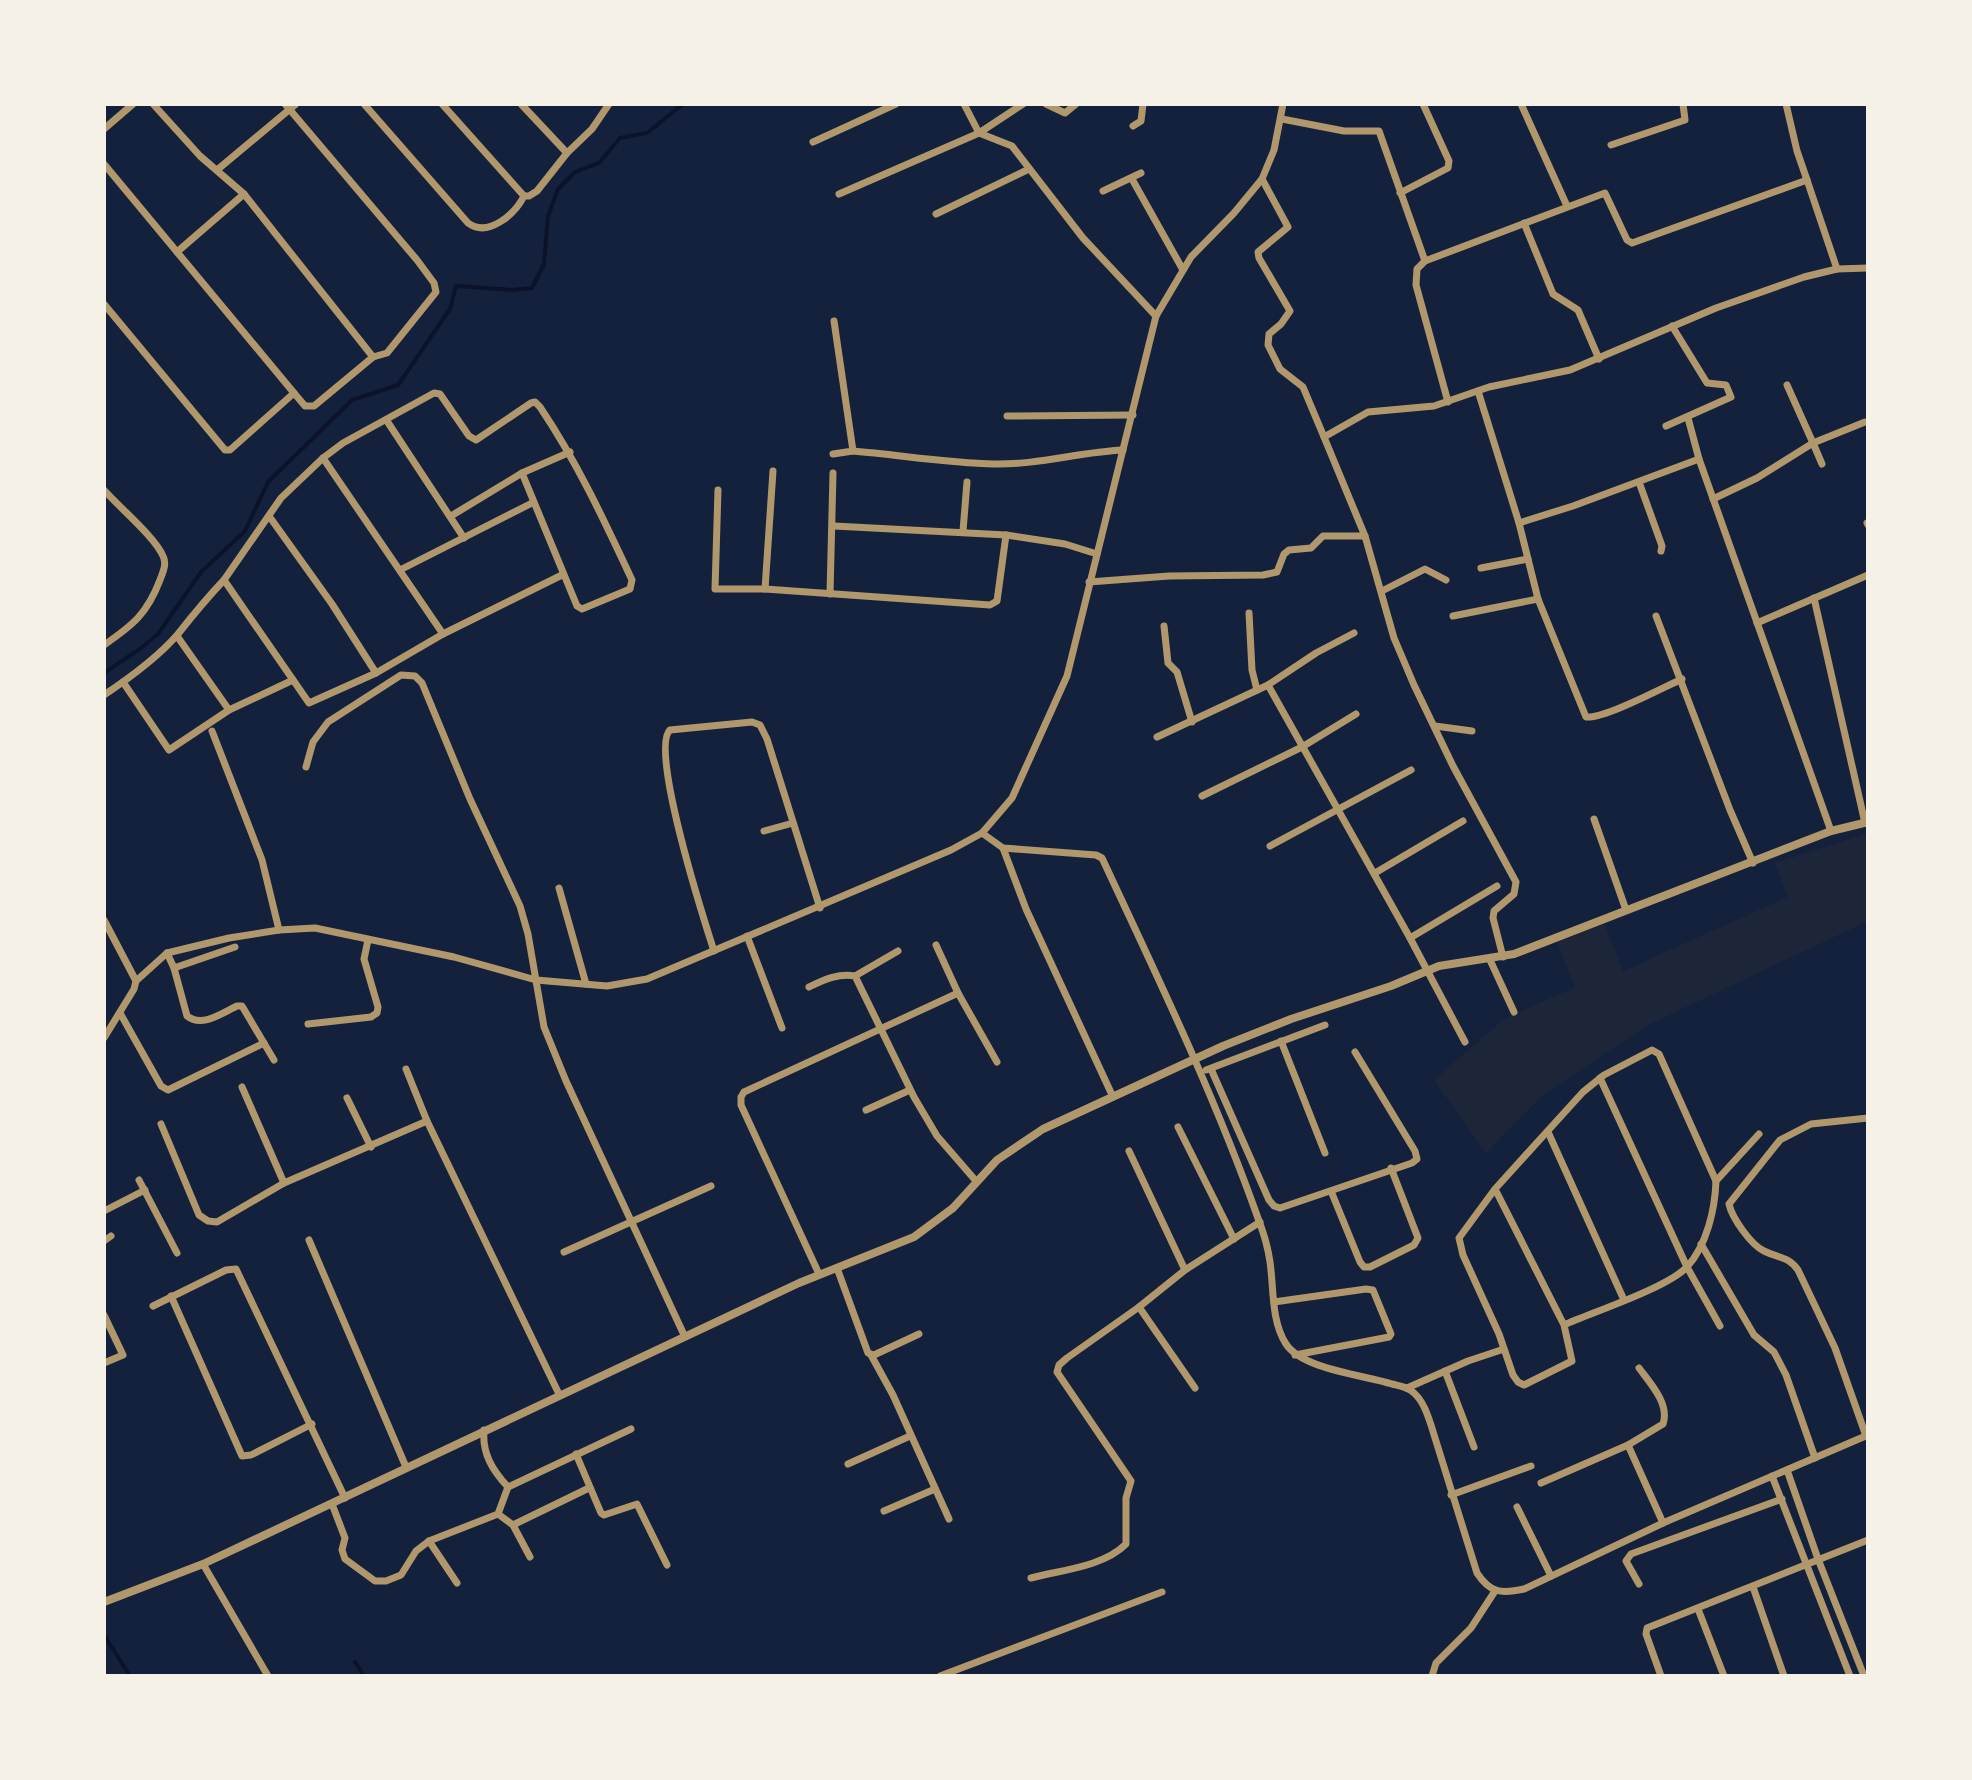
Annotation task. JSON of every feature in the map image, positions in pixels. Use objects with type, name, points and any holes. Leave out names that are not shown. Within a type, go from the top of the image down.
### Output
[{"type":"street","points":[[104,129],[133,104]]},
{"type":"street","points":[[153,104],[200,156],[244,194],[373,357]]},
{"type":"street","points":[[364,104],[476,229],[505,219],[524,196]]},
{"type":"street","points":[[442,104],[524,196]]},
{"type":"street","points":[[521,104],[567,153]]},
{"type":"street","points":[[813,142],[896,104]]},
{"type":"street","points":[[964,104],[979,133],[1012,146],[1083,238],[1156,316]]},
{"type":"street","points":[[839,194],[979,133],[1023,104]]},
{"type":"street","points":[[1046,104],[1065,113],[1076,104]]},
{"type":"street","points":[[1133,126],[1141,121],[1143,104]]},
{"type":"street","points":[[104,1038],[136,981],[167,953],[216,941],[279,930],[315,928],[454,957],[536,980],[607,986],[647,979],[820,908],[951,850],[982,833],[1012,798],[1067,676],[1156,316],[1183,270],[1262,179],[1274,150],[1283,104]]},
{"type":"street","points":[[1400,193],[1448,168],[1449,161],[1423,104]]},
{"type":"street","points":[[1521,104],[1567,206]]},
{"type":"street","points":[[1611,145],[1685,120],[1683,104]]},
{"type":"street","points":[[1786,104],[1797,151],[1837,269]]},
{"type":"street","points":[[524,196],[537,191],[567,153],[592,129],[606,105]]},
{"type":"street","points":[[104,164],[305,406],[311,407],[373,357],[387,353],[399,341],[435,296],[434,283],[290,106],[217,170]]},
{"type":"street","points":[[1282,119],[1344,131],[1379,131],[1425,261]]},
{"type":"street","points":[[936,214],[1029,169]]},
{"type":"street","points":[[1103,191],[1141,173]]},
{"type":"street","points":[[1132,179],[1183,270]]},
{"type":"street","points":[[1262,179],[1288,227],[1258,252],[1290,311],[1269,334],[1268,345],[1283,374],[1303,387],[1365,536],[1394,638],[1435,726],[1516,882],[1514,894],[1494,911],[1503,957]]},
{"type":"street","points":[[1448,402],[1416,285],[1417,269],[1425,261],[1567,206],[1608,194],[1627,240],[1632,243],[1807,180]]},
{"type":"street","points":[[177,252],[244,194]]},
{"type":"street","points":[[1524,223],[1553,294],[1578,310],[1599,359]]},
{"type":"street","points":[[1324,437],[1368,412],[1434,406],[1526,378],[1570,370],[1672,326],[1804,277],[1837,269],[1868,268]]},
{"type":"street","points":[[104,304],[225,450],[230,450],[294,393]]},
{"type":"street","points":[[834,321],[853,451]]},
{"type":"street","points":[[1666,426],[1727,401],[1731,394],[1726,385],[1707,383],[1672,326]]},
{"type":"street","points":[[1787,385],[1822,464]]},
{"type":"street","points":[[1478,391],[1519,523],[1538,599],[1586,717],[1610,711],[1682,679]]},
{"type":"street","points":[[104,695],[177,636],[194,611],[224,580],[281,498],[323,458],[343,443],[434,393],[440,394],[469,436],[476,440],[535,402],[570,452],[632,584],[630,589],[580,609],[562,575],[522,473]]},
{"type":"street","points":[[1007,416],[1133,415]]},
{"type":"street","points":[[1688,418],[1699,459],[1831,831]]},
{"type":"street","points":[[387,421],[464,538]]},
{"type":"street","points":[[1713,499],[1757,478],[1813,443],[1865,422]]},
{"type":"street","points":[[833,454],[853,451],[993,464],[1030,463],[1096,451],[1123,450]]},
{"type":"street","points":[[451,516],[522,473],[570,452]]},
{"type":"street","points":[[323,458],[443,634]]},
{"type":"street","points":[[1519,523],[1699,459]]},
{"type":"street","points":[[765,589],[773,471]]},
{"type":"street","points":[[830,594],[833,473]]},
{"type":"street","points":[[963,531],[967,482]]},
{"type":"street","points":[[1639,482],[1661,551]]},
{"type":"street","points":[[104,490],[165,558],[165,568],[149,606],[134,624],[105,644]]},
{"type":"street","points":[[718,490],[715,589],[765,589],[990,605],[997,601],[1006,535]]},
{"type":"street","points":[[400,570],[532,503]]},
{"type":"street","points":[[269,516],[332,604],[376,673]]},
{"type":"street","points":[[834,526],[1006,535],[1065,544],[1097,554]]},
{"type":"street","points":[[1089,582],[1263,575],[1277,572],[1284,554],[1289,550],[1311,548],[1323,536],[1365,536]]},
{"type":"street","points":[[1481,568],[1528,559]]},
{"type":"street","points":[[1382,591],[1425,569],[1446,580]]},
{"type":"street","points":[[224,580],[309,703],[376,673],[443,634],[562,575]]},
{"type":"street","points":[[1757,623],[1868,575]]},
{"type":"street","points":[[104,1602],[203,1564],[559,1394],[819,1274],[873,1255],[924,1231],[953,1208],[997,1160],[1043,1129],[1194,1060],[1291,1019],[1427,971],[1503,957],[1831,831],[1866,822],[1814,598]]},
{"type":"street","points":[[1453,616],[1538,599]]},
{"type":"street","points":[[1249,613],[1252,670],[1257,690]]},
{"type":"street","points":[[1656,616],[1753,863]]},
{"type":"street","points":[[1164,626],[1168,663],[1177,672],[1192,722]]},
{"type":"street","points":[[1157,737],[1268,685],[1316,653],[1354,633]]},
{"type":"street","points":[[177,636],[229,710]]},
{"type":"street","points":[[306,767],[313,742],[328,722],[401,675],[407,673],[415,676],[426,691],[470,799],[517,898],[528,934],[544,1027],[685,1337]]},
{"type":"street","points":[[123,682],[168,749],[229,710],[293,680]]},
{"type":"street","points":[[1268,685],[1375,873],[1465,1042]]},
{"type":"street","points":[[1202,796],[1302,747],[1356,714]]},
{"type":"street","points":[[714,951],[679,832],[668,776],[665,734],[670,730],[743,722],[760,725],[820,908]]},
{"type":"street","points":[[1435,726],[1472,731]]},
{"type":"street","points":[[212,731],[262,860],[279,930]]},
{"type":"street","points":[[1270,846],[1411,770]]},
{"type":"street","points":[[1594,819],[1626,910]]},
{"type":"street","points":[[1375,873],[1463,821]]},
{"type":"street","points":[[764,831],[793,823]]},
{"type":"street","points":[[982,833],[1003,848],[1102,858],[1177,1017],[1260,1222],[1270,1258],[1274,1302],[1283,1339],[1295,1355],[1309,1363],[1407,1388],[1423,1403],[1477,1573],[1484,1584],[1495,1591],[1505,1594],[1524,1589],[1663,1523],[1867,1436],[1835,1348],[1798,1270],[1792,1261],[1762,1251],[1732,1214],[1729,1204],[1780,1140],[1811,1124],[1868,1118]]},
{"type":"street","points":[[1003,848],[1026,909],[1113,1097]]},
{"type":"street","points":[[1410,938],[1497,886]]},
{"type":"street","points":[[559,888],[586,984]]},
{"type":"street","points":[[104,920],[136,981]]},
{"type":"street","points":[[747,936],[782,1028]]},
{"type":"street","points":[[308,1024],[371,1017],[377,1013],[364,959],[368,940]]},
{"type":"street","points":[[936,945],[958,993],[997,1062]]},
{"type":"street","points":[[174,968],[235,947]]},
{"type":"street","points":[[809,987],[835,976],[855,976],[898,951]]},
{"type":"street","points":[[167,953],[187,1016],[194,1022],[202,1022],[242,1006],[274,1060]]},
{"type":"street","points":[[1490,960],[1514,1012]]},
{"type":"street","points":[[855,976],[910,1090],[937,1136],[976,1181]]},
{"type":"street","points":[[819,1274],[741,1105],[741,1097],[744,1092],[958,993]]},
{"type":"street","points":[[120,1013],[161,1086],[168,1090],[264,1043]]},
{"type":"street","points":[[1200,1072],[1325,1025]]},
{"type":"street","points":[[1281,1041],[1325,1153]]},
{"type":"street","points":[[1495,1189],[1564,1325],[1572,1361],[1524,1385],[1518,1382],[1459,1244],[1464,1229],[1495,1189],[1583,1092],[1600,1078],[1640,1055],[1652,1050],[1659,1054],[1716,1181],[1716,1203],[1701,1244],[1687,1267],[1659,1286],[1564,1325]]},
{"type":"street","points":[[1211,1069],[1274,1206],[1280,1208],[1417,1159],[1355,1052]]},
{"type":"street","points":[[406,1069],[427,1121],[559,1394]]},
{"type":"street","points":[[1600,1078],[1687,1267],[1720,1326]]},
{"type":"street","points":[[242,1087],[284,1183]]},
{"type":"street","points":[[866,1110],[910,1090]]},
{"type":"street","points":[[347,1098],[371,1147]]},
{"type":"street","points":[[161,1124],[199,1215],[217,1222],[284,1183],[427,1121]]},
{"type":"street","points":[[1178,1127],[1234,1239]]},
{"type":"street","points":[[1548,1132],[1624,1300]]},
{"type":"street","points":[[1716,1181],[1759,1134]]},
{"type":"street","points":[[1129,1151],[1185,1270]]},
{"type":"street","points":[[1331,1191],[1360,1262],[1364,1267],[1370,1267],[1414,1245],[1418,1238],[1391,1168]]},
{"type":"street","points":[[139,1180],[177,1253]]},
{"type":"street","points":[[564,1252],[711,1186]]},
{"type":"street","points":[[104,1211],[145,1190]]},
{"type":"street","points":[[1031,1578],[1117,1553],[1126,1544],[1126,1498],[1131,1481],[1057,1372],[1059,1365],[1185,1270],[1260,1222]]},
{"type":"street","points":[[309,1240],[406,1467]]},
{"type":"street","points":[[1701,1244],[1754,1335],[1774,1352],[1786,1375],[1815,1458]]},
{"type":"street","points":[[837,1268],[866,1350],[893,1395],[949,1519]]},
{"type":"street","points":[[153,1306],[226,1270],[236,1269],[345,1498]]},
{"type":"street","points":[[1274,1302],[1373,1290],[1391,1334],[1389,1337],[1295,1355]]},
{"type":"street","points":[[171,1296],[242,1456],[251,1455],[312,1424]]},
{"type":"street","points":[[1139,1307],[1195,1388]]},
{"type":"street","points":[[104,1315],[123,1355],[104,1363]]},
{"type":"street","points":[[871,1355],[919,1334]]},
{"type":"street","points":[[1407,1388],[1504,1349]]},
{"type":"street","points":[[1541,1483],[1628,1445],[1663,1424],[1666,1417],[1654,1388],[1639,1368]]},
{"type":"street","points":[[1445,1371],[1474,1447]]},
{"type":"street","points":[[332,1504],[345,1538],[342,1550],[345,1559],[375,1581],[386,1581],[401,1575],[416,1551],[429,1541],[498,1514],[508,1487],[631,1429]]},
{"type":"street","points":[[484,1430],[483,1441],[490,1465],[508,1487]]},
{"type":"street","points":[[848,1464],[910,1436]]},
{"type":"street","points":[[1628,1445],[1663,1523]]},
{"type":"street","points":[[576,1454],[602,1515],[637,1504],[667,1565]]},
{"type":"street","points":[[1451,1495],[1531,1466]]},
{"type":"street","points":[[1772,1476],[1849,1676],[1863,1673],[1787,1470]]},
{"type":"street","points":[[513,1525],[589,1488]]},
{"type":"street","points":[[884,1511],[935,1489]]},
{"type":"street","points":[[1639,1584],[1627,1566],[1626,1561],[1631,1554],[1782,1499]]},
{"type":"street","points":[[1517,1507],[1551,1576]]},
{"type":"street","points":[[498,1514],[513,1525],[530,1557]]},
{"type":"street","points":[[1661,1676],[1646,1634],[1647,1628],[1868,1540]]},
{"type":"street","points":[[429,1541],[457,1583]]},
{"type":"street","points":[[1626,1541],[1631,1554]]},
{"type":"street","points":[[203,1564],[268,1676]]},
{"type":"street","points":[[1753,1587],[1784,1676]]},
{"type":"street","points":[[1432,1676],[1436,1663],[1471,1628],[1495,1591]]},
{"type":"street","points":[[940,1676],[1162,1592]]},
{"type":"street","points":[[1698,1609],[1724,1676]]},
{"type":"shaded area","points":[[1868,833],[1868,921],[1648,1025],[1542,1096],[1486,1153],[1434,1080],[1504,1019],[1575,987],[1557,942],[1603,920],[1623,971],[1788,897],[1775,863]]},
{"type":"waterway","points":[[104,673],[158,634],[201,572],[245,531],[268,482],[352,400],[398,385],[450,309],[456,286],[512,290],[532,288],[544,264],[548,216],[558,189],[575,172],[599,163],[620,138],[647,133],[683,104]]},
{"type":"waterway","points":[[104,1635],[130,1676]]},
{"type":"waterway","points":[[355,1662],[364,1676]]}]
